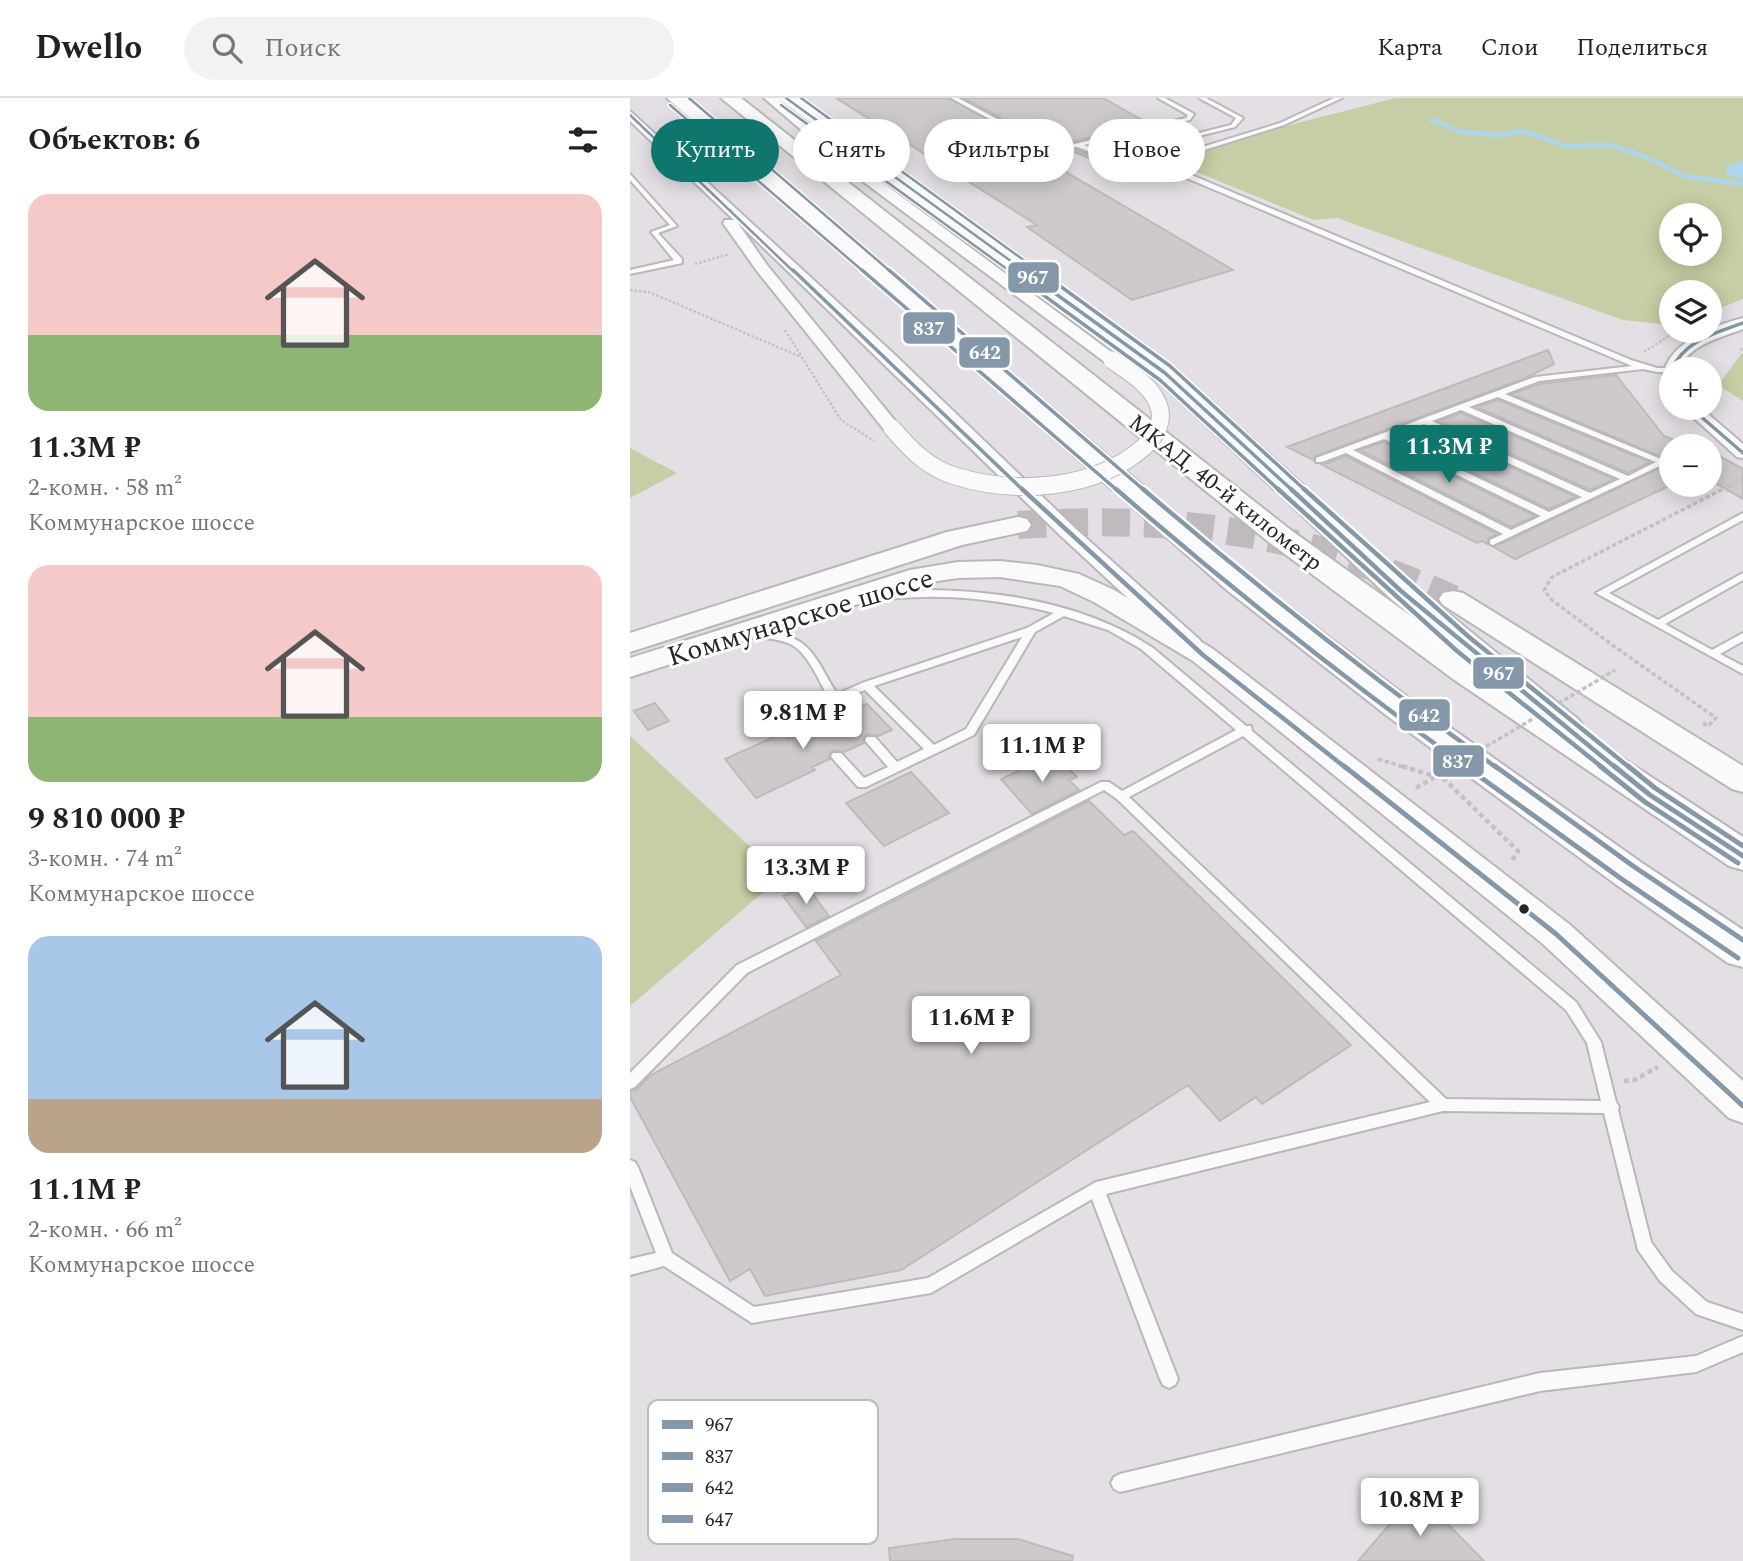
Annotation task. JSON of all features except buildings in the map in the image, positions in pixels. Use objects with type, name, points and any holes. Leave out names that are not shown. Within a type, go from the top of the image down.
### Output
[{"type":"main road","points":[[676,98],[1239,584],[1420,723],[1628,873],[1743,951]]},
{"type":"main road","name":"МКАД, 40-й километр","points":[[730,98],[754,105],[1281,537],[1465,671],[1743,856]]},
{"type":"main road","points":[[786,98],[1165,373],[1401,591],[1650,795]]},
{"type":"main road","name":"Коммунарское шоссе","points":[[630,643],[956,538],[1017,525]]},
{"type":"main road","name":"Коммунарское шоссе","points":[[630,668],[919,576],[958,570],[1000,569],[1069,580],[1104,596],[1203,655],[1556,934],[1743,1106]]},
{"type":"main road","points":[[1453,599],[1743,781]]},
{"type":"street","points":[[754,105],[776,119]]},
{"type":"street","points":[[630,115],[651,134]]},
{"type":"street","points":[[701,182],[762,268],[892,428],[911,450],[936,469],[975,482],[1021,486],[1069,482],[1111,469],[1142,450],[1159,428],[1159,405],[1144,385],[854,168],[779,121]]},
{"type":"street","points":[[702,182],[1069,533],[1156,609],[1203,655]]},
{"type":"street","points":[[1677,357],[1689,348],[1743,323]]},
{"type":"street","points":[[1705,420],[1743,453]]},
{"type":"lane","points":[[954,98],[1052,152],[1188,119],[1191,114],[1161,98]]},
{"type":"lane","points":[[1202,98],[1240,118],[1233,126],[1205,133]]},
{"type":"lane","points":[[1205,148],[1282,124],[1339,98]]},
{"type":"lane","points":[[1080,146],[1088,149]]},
{"type":"lane","points":[[630,176],[674,226],[654,232],[679,261],[630,272]]},
{"type":"lane","points":[[1202,182],[1628,362],[1659,370]]},
{"type":"lane","points":[[1320,460],[1548,377],[1644,367]]},
{"type":"lane","points":[[1493,542],[1664,462],[1498,394]]},
{"type":"lane","points":[[1461,407],[1628,479]]},
{"type":"lane","points":[[1425,421],[1590,497]]},
{"type":"lane","points":[[1384,436],[1549,516]]},
{"type":"lane","points":[[1346,450],[1511,534]]},
{"type":"lane","points":[[1743,516],[1601,593],[1743,671]]},
{"type":"lane","points":[[1658,625],[1743,576]]},
{"type":"lane","points":[[779,619],[868,599],[922,592],[963,592],[1063,612],[1112,628],[1150,650],[1247,729],[1571,1006],[1594,1042],[1644,1245],[1666,1276],[1702,1308],[1743,1322]]},
{"type":"lane","points":[[812,728],[800,715],[866,685],[1031,630],[1063,612]]},
{"type":"lane","points":[[837,756],[862,785],[970,732],[1031,630]]},
{"type":"lane","points":[[738,633],[774,635],[801,645],[834,700],[846,713]]},
{"type":"lane","points":[[1713,654],[1743,636]]},
{"type":"lane","points":[[866,685],[932,750]]},
{"type":"lane","points":[[1121,796],[1247,729]]},
{"type":"lane","points":[[871,740],[897,768]]},
{"type":"lane","points":[[630,1083],[742,969],[1105,785],[1121,796],[1443,1105]]},
{"type":"lane","points":[[630,1167],[666,1258],[752,1315],[931,1285],[1096,1189],[1443,1105],[1612,1107]]},
{"type":"lane","points":[[1096,1189],[1168,1379]]},
{"type":"lane","points":[[630,1267],[666,1258]]},
{"type":"lane","points":[[1120,1483],[1540,1381],[1696,1364],[1743,1344]]},
{"type":"path","points":[[695,264],[734,253]]},
{"type":"path","points":[[630,290],[649,292],[801,357]]},
{"type":"path","points":[[783,328],[841,420]]},
{"type":"path","points":[[1628,362],[1659,343]]},
{"type":"path","points":[[1416,788],[1615,670]]},
{"type":"path","points":[[1368,751],[1379,759],[1444,779],[1518,851],[1511,862]]},
{"type":"green space","points":[[1396,98],[1743,98],[1743,299],[1722,307],[1722,280],[1659,280],[1659,324],[1623,320],[1337,218],[1314,220],[1205,175],[1205,146]]},
{"type":"green space","points":[[1742,353],[1743,401],[1722,388],[1722,380]]},
{"type":"green space","points":[[630,448],[677,473],[630,498]]},
{"type":"green space","points":[[630,736],[782,876],[630,1006]]},
{"type":"waterway","points":[[1431,119],[1461,132],[1498,135],[1524,131],[1566,146],[1611,145],[1658,162],[1684,176],[1743,184]]},
{"type":"waterway","points":[[1743,168],[1737,170],[1743,173]]},
{"type":"tunnel","points":[[1018,525],[1134,523],[1240,533],[1344,557],[1453,599]]},
{"type":"transit line","name":"642","points":[[689,98],[1245,577],[1403,700],[1633,866],[1743,940]]},
{"type":"transit line","name":"967","points":[[786,98],[1165,373],[1401,591],[1463,644],[1650,795],[1743,856]]},
{"type":"transit line","name":"642","points":[[801,98],[1170,366],[1407,584],[1469,637],[1655,788],[1743,846]]},
{"type":"transit line","name":"837","points":[[670,105],[1234,591],[1393,714],[1623,880],[1738,958]]},
{"type":"transit line","name":"837","points":[[781,105],[1160,380],[1457,651],[1645,802],[1738,863]]},
{"type":"transit line","name":"967","points":[[630,115],[1066,531],[1203,655],[1556,934],[1743,1106]]},
{"type":"transit line","name":"647","points":[[1678,357],[1702,339],[1743,323]]},
{"type":"transit line","name":"647","points":[[1705,420],[1743,453]]}]
